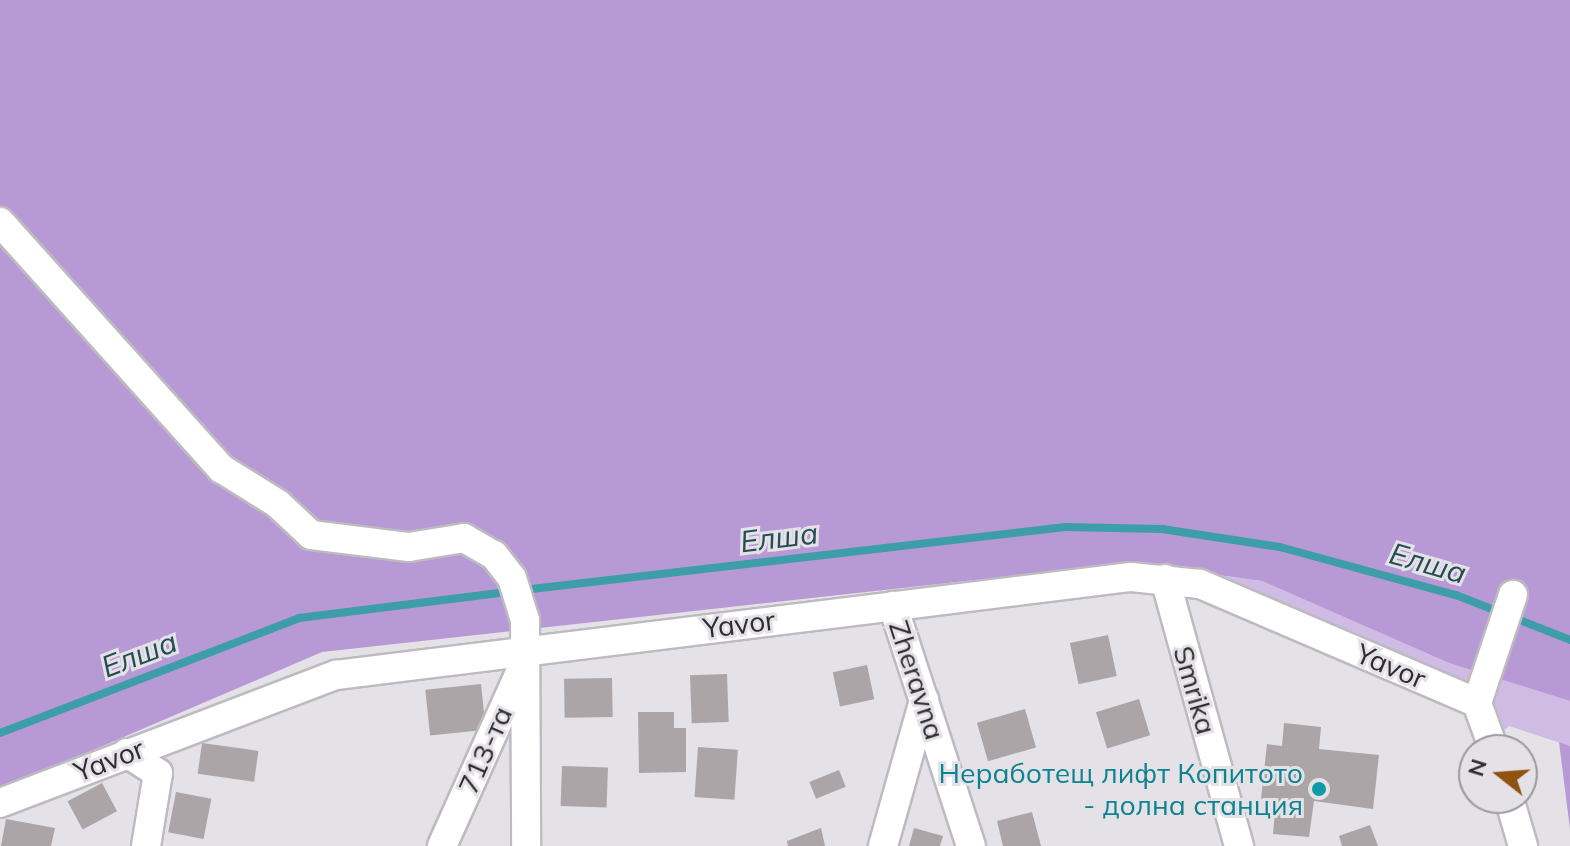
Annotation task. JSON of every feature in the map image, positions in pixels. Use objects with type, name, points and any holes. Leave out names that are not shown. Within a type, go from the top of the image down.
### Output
[{"type":"street","points":[[0,222],[222,469],[278,504],[311,535],[409,547],[464,538],[494,555],[512,578],[525,620],[528,654],[526,846]]},
{"type":"street","name":"Yavor","points":[[0,803],[336,675],[528,654],[1131,577],[1200,584],[1477,703]]},
{"type":"street","name":"Smrika","points":[[1165,579],[1239,846]]},
{"type":"street","points":[[1488,734],[1477,703],[1502,639],[1513,595]]},
{"type":"street","name":"Zheravna","points":[[893,606],[971,846]]},
{"type":"street","name":"713-та","points":[[442,846],[528,654]]},
{"type":"street","points":[[883,846],[924,700]]},
{"type":"street","points":[[127,753],[158,773],[146,846]]},
{"type":"street","points":[[1514,814],[1523,846]]},
{"type":"shaded area","points":[[0,0],[1570,0],[1570,701],[1449,663],[1262,581],[1130,563],[322,652],[0,790]]},
{"type":"shaded area","points":[[1222,576],[1262,581],[1449,663],[1570,701],[1570,746],[1509,726],[1499,734],[1491,734],[1488,691],[1375,658],[1200,584]]},
{"type":"shaded area","points":[[1559,742],[1570,746],[1570,829]]},
{"type":"building","points":[[1108,635],[1117,676],[1079,684],[1070,643]]},
{"type":"building","points":[[867,665],[874,699],[840,707],[833,672]]},
{"type":"building","points":[[727,674],[729,722],[692,723],[690,675]]},
{"type":"building","points":[[612,678],[613,717],[565,718],[564,679]]},
{"type":"building","points":[[481,684],[486,730],[430,736],[425,690]]},
{"type":"building","points":[[1139,699],[1150,735],[1107,748],[1096,712]]},
{"type":"building","points":[[1025,709],[1036,747],[988,761],[977,723]]},
{"type":"building","points":[[638,712],[674,712],[674,728],[686,728],[686,772],[639,773]]},
{"type":"building","name":"Неработещ лифт Копитото - долна станция","points":[[1284,723],[1321,727],[1319,749],[1379,755],[1373,809],[1314,801],[1309,837],[1273,834],[1276,800],[1261,799],[1267,744],[1282,746]]},
{"type":"building","points":[[202,743],[258,751],[254,782],[198,774]]},
{"type":"building","points":[[698,747],[738,750],[734,800],[695,797]]},
{"type":"building","points":[[562,766],[608,768],[607,808],[561,806]]},
{"type":"building","points":[[839,770],[846,787],[816,799],[809,782]]},
{"type":"building","points":[[102,783],[117,811],[83,830],[68,801]]},
{"type":"building","points":[[176,792],[211,799],[204,839],[168,832]]},
{"type":"building","points":[[1032,812],[1041,846],[1003,846],[997,821]]},
{"type":"building","points":[[6,819],[55,828],[51,846],[1,846]]},
{"type":"building","points":[[1370,825],[1378,846],[1342,846],[1339,836]]},
{"type":"building","points":[[821,828],[825,846],[788,846],[787,841]]},
{"type":"building","points":[[914,828],[943,836],[940,846],[909,846]]},
{"type":"waterway","name":"Елша","points":[[523,590],[1065,527],[1162,529],[1280,547],[1456,595],[1570,640]]},
{"type":"waterway","name":"Елша","points":[[0,733],[299,618],[509,592]]},
{"type":"place","name":"Неработещ лифт Копитото - долна станция","points":[[1319,789]]}]
